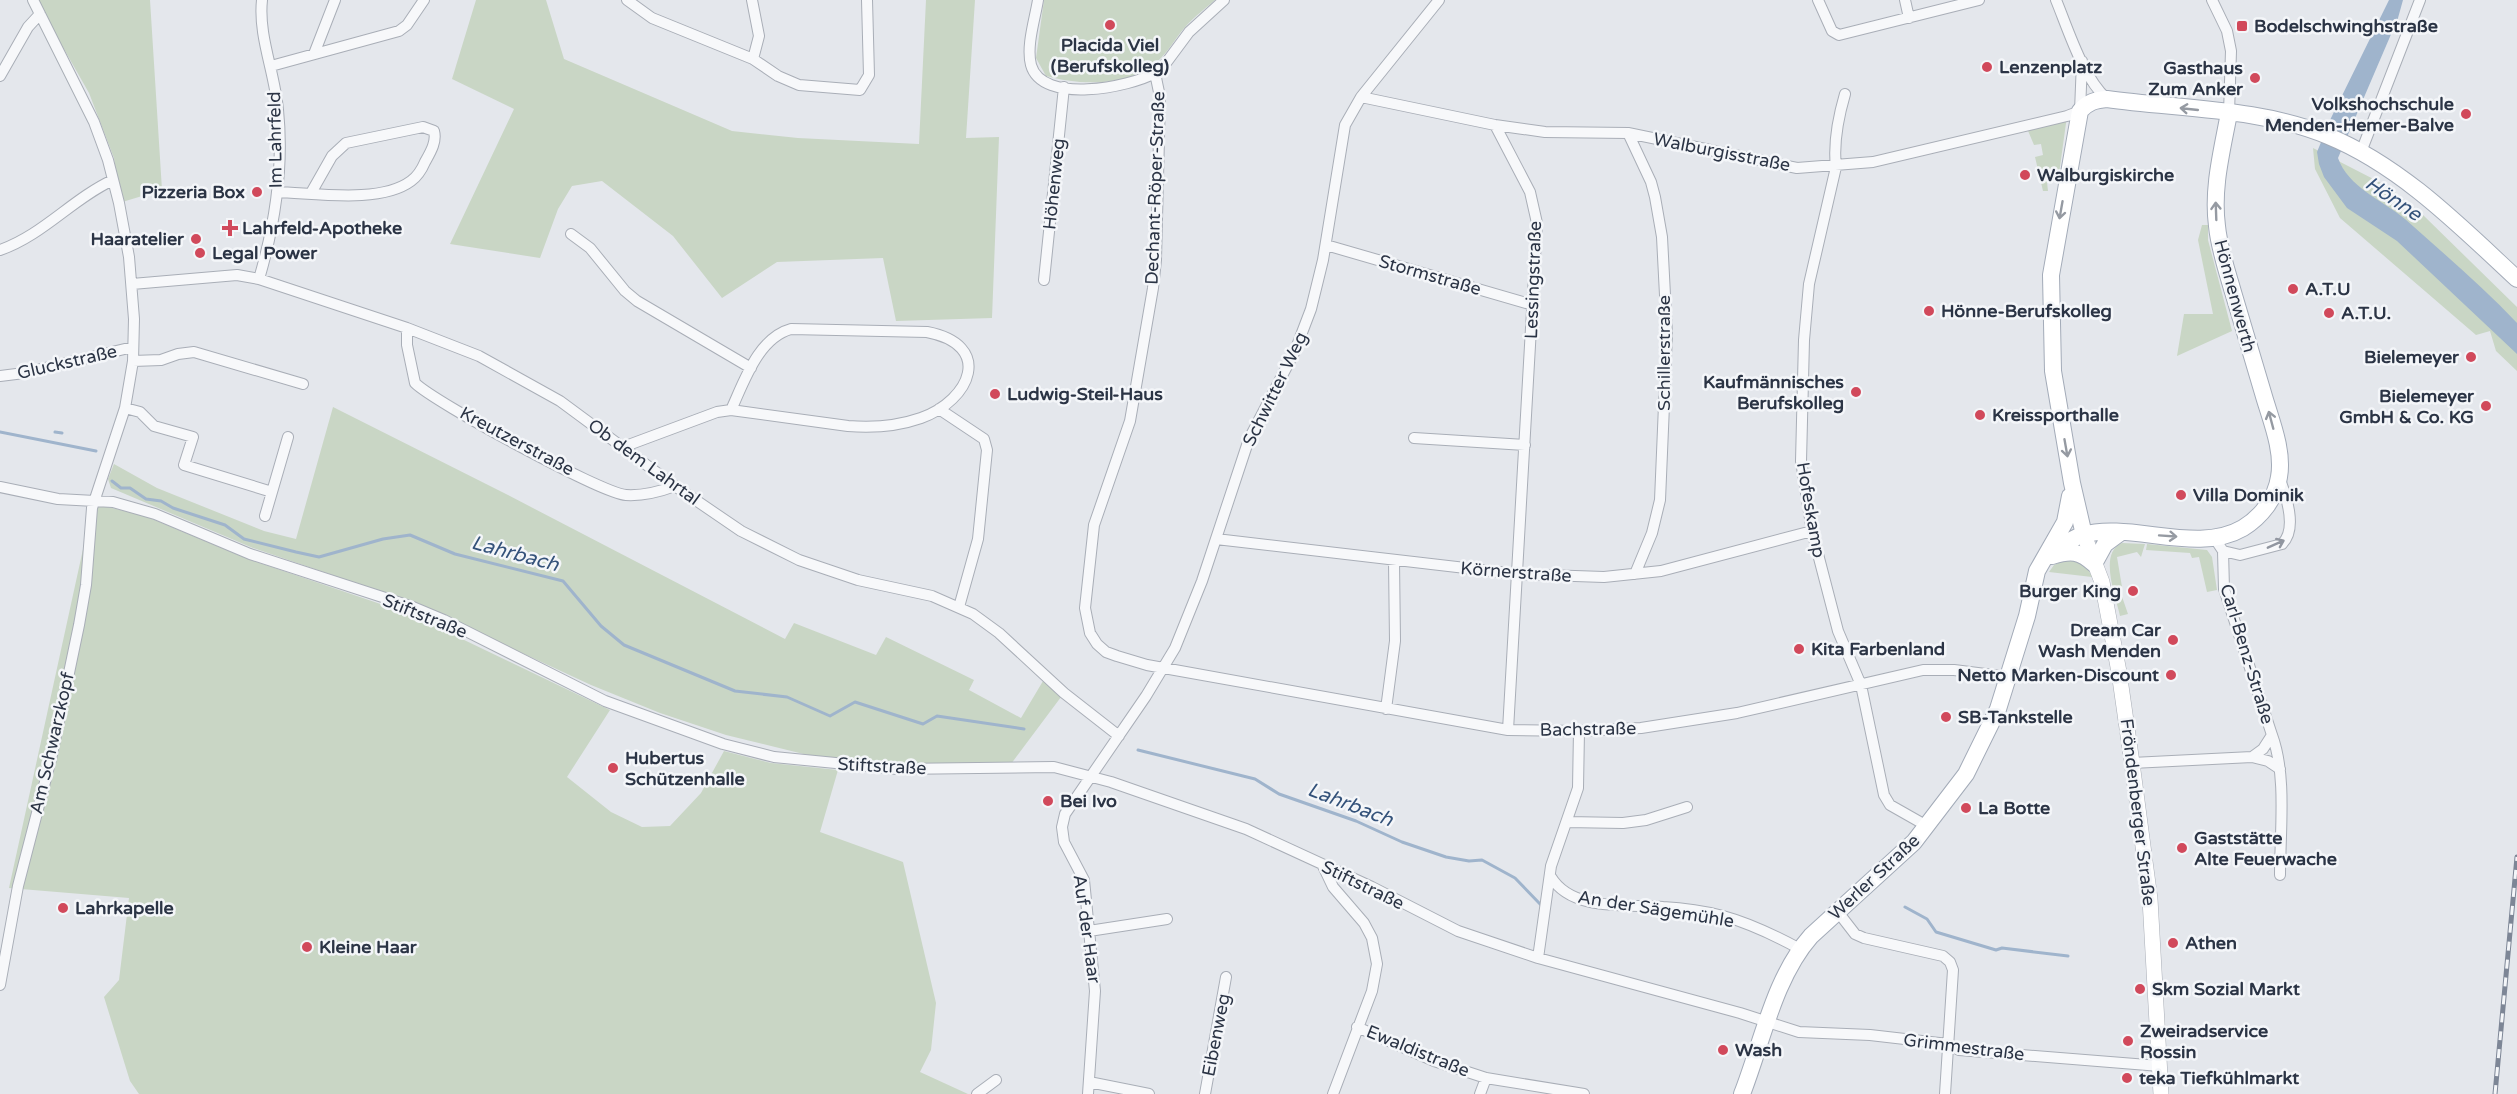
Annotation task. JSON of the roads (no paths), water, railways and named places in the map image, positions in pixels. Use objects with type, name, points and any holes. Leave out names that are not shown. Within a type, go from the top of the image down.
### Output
[{"type":"main road","points":[[2080,111],[2095,100],[2107,99],[2229,113],[2307,129],[2358,150],[2417,189],[2517,279]]},
{"type":"main road","name":"Werler Straße","points":[[2080,111],[2050,275],[2053,371],[2072,483],[2084,534]]},
{"type":"main road","name":"Hönnenwerth","points":[[2084,534],[2120,533],[2219,545],[2258,518],[2269,503],[2279,477],[2279,454],[2271,419],[2224,260],[2217,226],[2215,185],[2229,113]]},
{"type":"main road","points":[[2072,483],[2094,522],[2120,533]]},
{"type":"main road","name":"Werler Straße","points":[[1742,1094],[1783,980],[1800,949],[1914,842],[1956,789],[1971,765],[1998,709],[2009,677],[2037,571],[2065,522],[2069,510],[2072,483]]},
{"type":"main road","points":[[2043,559],[2073,551],[2086,556],[2094,564],[2105,544],[2120,533]]},
{"type":"main road","points":[[2043,559],[2069,541],[2084,534]]},
{"type":"main road","name":"Fröndenberger Straße","points":[[2084,534],[2102,582],[2113,636],[2132,763],[2150,898],[2161,1094]]},
{"type":"street","name":"Am Schwarzkopf","points":[[0,986],[18,886],[51,759],[79,625],[86,585],[89,519],[125,408],[133,361],[132,284],[113,180],[94,122],[33,0]]},
{"type":"street","name":"Im Lahrfeld","points":[[259,279],[273,227],[277,192],[278,110],[264,36],[262,0]]},
{"type":"street","points":[[314,54],[335,0]]},
{"type":"street","points":[[271,66],[399,31],[407,25],[424,0]]},
{"type":"street","points":[[627,0],[652,18],[753,59],[778,76],[799,85],[860,90],[869,75],[867,0]]},
{"type":"street","points":[[752,0],[759,36],[753,59]]},
{"type":"street","points":[[1038,0],[1030,52],[1032,66],[1042,80],[1064,87],[1112,87],[1143,79],[1155,73]]},
{"type":"street","name":"Dechant-Röper-Straße","points":[[1165,667],[1148,665],[1106,652],[1097,645],[1090,633],[1085,608],[1094,525],[1130,421],[1153,288],[1156,260],[1160,97],[1155,73],[1166,63],[1189,32],[1224,0]]},
{"type":"street","name":"Schwitter Weg","points":[[1090,776],[1165,667],[1202,581],[1250,439],[1295,351],[1311,309],[1326,244],[1341,138],[1347,121],[1361,97],[1439,0]]},
{"type":"street","points":[[1818,0],[1832,31],[1839,35],[1979,0]]},
{"type":"street","points":[[1905,0],[1909,18]]},
{"type":"street","points":[[2056,0],[2082,61],[2100,93],[2107,99]]},
{"type":"street","points":[[2212,0],[2227,31],[2231,51],[2229,113]]},
{"type":"street","points":[[2358,150],[2420,0]]},
{"type":"street","points":[[0,76],[28,27],[40,14]]},
{"type":"street","points":[[2080,111],[2082,61]]},
{"type":"street","name":"Höhenweg","points":[[1044,280],[1064,87]]},
{"type":"street","name":"Hofeskamp","points":[[1845,94],[1838,119],[1834,153],[1836,167],[1809,284],[1804,340],[1801,461],[1812,531],[1838,631],[1861,685],[1884,795],[1890,805],[1927,826]]},
{"type":"street","name":"Walburgisstraße","points":[[1361,97],[1495,125],[1545,132],[1628,133],[1797,168],[1836,167],[1873,162],[2080,111]]},
{"type":"street","name":"Lessingstraße","points":[[1495,125],[1522,175],[1535,209],[1537,241],[1508,730]]},
{"type":"street","points":[[277,192],[368,195],[403,186],[411,181],[422,168],[434,142],[434,131],[423,127],[346,143],[332,156],[311,193]]},
{"type":"street","name":"Schillerstraße","points":[[1628,133],[1651,182],[1655,197],[1662,237],[1667,333],[1660,500],[1652,533],[1635,574]]},
{"type":"street","points":[[0,250],[27,239],[99,187],[113,180]]},
{"type":"street","points":[[571,234],[590,248],[625,291],[637,301],[750,368]]},
{"type":"street","name":"Stormstraße","points":[[1326,244],[1533,305]]},
{"type":"street","name":"Ob dem Lahrtal","points":[[132,284],[237,275],[259,279],[463,348],[560,401],[675,486],[741,531],[799,560],[836,574],[932,596],[959,607],[999,633],[1064,693],[1119,736]]},
{"type":"street","name":"Kreutzerstraße","points":[[407,328],[407,345],[416,383],[492,430],[619,493],[656,493],[675,486]]},
{"type":"street","points":[[623,447],[717,412],[731,411],[863,427],[922,418],[951,400],[966,381],[970,362],[963,349],[947,337],[927,332],[791,329],[774,337],[750,368],[731,411]]},
{"type":"street","name":"Gluckstraße","points":[[0,376],[24,373],[133,347]]},
{"type":"street","points":[[133,361],[161,360],[178,354],[194,352],[303,384]]},
{"type":"street","points":[[125,408],[140,412],[154,426],[193,437],[184,465],[272,492]]},
{"type":"street","points":[[939,409],[984,439],[987,450],[978,539],[959,607]]},
{"type":"street","points":[[265,516],[288,437]]},
{"type":"street","points":[[1414,438],[1525,445]]},
{"type":"street","name":"Hönnenwerth","points":[[2219,545],[2240,555],[2282,544],[2289,530],[2286,494],[2279,477]]},
{"type":"street","name":"Stiftstraße","points":[[0,488],[58,500],[113,502],[156,514],[250,554],[413,607],[444,620],[605,701],[723,744],[774,757],[897,769],[1037,766],[1054,767],[1090,776],[1246,829],[1458,931],[1538,958],[1768,1022]]},
{"type":"street","name":"Körnerstraße","points":[[1216,539],[1517,574],[1604,577],[1661,572],[1812,531]]},
{"type":"street","name":"Carl-Benz-Straße","points":[[2219,545],[2224,588],[2277,749],[2280,769],[2280,875]]},
{"type":"street","points":[[1386,709],[1395,641],[1394,561]]},
{"type":"street","name":"Bachstraße","points":[[1165,667],[1508,730],[1579,731],[1641,728],[1737,713],[1923,670],[1954,670],[2009,677]]},
{"type":"street","points":[[1538,958],[1551,866],[1578,788],[1579,731]]},
{"type":"street","name":"Carl-Benz-Straße","points":[[2252,757],[2263,749],[2272,735]]},
{"type":"street","points":[[2132,763],[2252,757],[2268,761],[2280,769]]},
{"type":"street","name":"Auf der Haar","points":[[1088,1094],[1095,991],[1084,880],[1064,842],[1062,828],[1065,814],[1090,776]]},
{"type":"street","points":[[1566,822],[1623,823],[1646,820],[1687,807]]},
{"type":"street","points":[[1323,866],[1333,887],[1364,923],[1376,951],[1376,975],[1333,1094]]},
{"type":"street","name":"An der Sägemühle","points":[[1551,877],[1557,887],[1584,900],[1605,904],[1665,907],[1722,916],[1800,949]]},
{"type":"street","points":[[1838,912],[1855,934],[1943,956],[1950,962],[1953,970],[1945,1094]]},
{"type":"street","points":[[1089,931],[1167,919]]},
{"type":"street","name":"Eibenweg","points":[[1205,1094],[1226,977]]},
{"type":"street","name":"Grimmestraße","points":[[1768,1022],[1798,1032],[1870,1035],[1948,1044],[1959,1050],[2160,1066]]},
{"type":"street","name":"Ewaldistraße","points":[[1357,1027],[1434,1061],[1486,1077],[1584,1094]]},
{"type":"street","points":[[1480,1094],[1486,1077]]},
{"type":"street","points":[[977,1094],[996,1080]]},
{"type":"street","points":[[1089,1082],[1149,1094]]},
{"type":"water","points":[[2389,0],[2403,0],[2398,18],[2338,158],[2349,177],[2405,219],[2517,323],[2517,354],[2397,241],[2347,208],[2324,177],[2319,164],[2317,152],[2331,118]]},
{"type":"waterway","name":"Lahrbach","points":[[0,432],[96,451]]},
{"type":"waterway","points":[[55,432],[62,433]]},
{"type":"waterway","name":"Lahrbach","points":[[112,481],[121,488],[130,488],[146,499],[161,501],[173,508],[225,525],[244,539],[296,552],[319,557],[383,539],[410,535],[455,554],[563,581],[601,626],[624,645],[735,691],[787,697],[830,716],[855,702],[923,724],[937,716],[1024,729]]},
{"type":"waterway","name":"Lahrbach","points":[[1138,750],[1255,779],[1279,794],[1356,821],[1402,842],[1446,857],[1469,861],[1482,860],[1515,878],[1541,905]]},
{"type":"waterway","name":"Lahrbach","points":[[1905,907],[1927,919],[1936,932],[1996,950],[2002,948],[2068,956]]},
{"type":"railway","points":[[2495,1094],[2517,857]]},
{"type":"place","name":"Placida Viel (Berufskolleg)","points":[[1110,25]]},
{"type":"place","name":"Bodelschwinghstraße","points":[[2242,26]]},
{"type":"place","name":"Lenzenplatz","points":[[1987,67]]},
{"type":"place","name":"Gasthaus Zum Anker","points":[[2255,78]]},
{"type":"place","name":"Volkshochschule Menden-Hemer-Balve","points":[[2466,114]]},
{"type":"place","name":"Walburgiskirche","points":[[2025,175]]},
{"type":"place","name":"Pizzeria Box","points":[[257,192]]},
{"type":"place","name":"Lahrfeld-Apotheke","points":[[230,228]]},
{"type":"place","name":"Haaratelier","points":[[196,239]]},
{"type":"place","name":"Legal Power","points":[[200,253]]},
{"type":"place","name":"A.T.U","points":[[2293,289]]},
{"type":"place","name":"Hönne-Berufskolleg","points":[[1929,311]]},
{"type":"place","name":"A.T.U.","points":[[2329,313]]},
{"type":"place","name":"Bielemeyer","points":[[2471,357]]},
{"type":"place","name":"Kaufmännisches Berufskolleg","points":[[1856,392]]},
{"type":"place","name":"Ludwig-Steil-Haus","points":[[995,394]]},
{"type":"place","name":"Bielemeyer GmbH & Co. KG","points":[[2486,406]]},
{"type":"place","name":"Kreissporthalle","points":[[1980,415]]},
{"type":"place","name":"Villa Dominik","points":[[2181,495]]},
{"type":"place","name":"Burger King","points":[[2133,591]]},
{"type":"place","name":"Dream Car Wash Menden","points":[[2173,640]]},
{"type":"place","name":"Kita Farbenland","points":[[1799,649]]},
{"type":"place","name":"Netto Marken-Discount","points":[[2171,675]]},
{"type":"place","name":"SB-Tankstelle","points":[[1946,717]]},
{"type":"place","name":"Hubertus Schützenhalle","points":[[613,768]]},
{"type":"place","name":"Bei Ivo","points":[[1048,801]]},
{"type":"place","name":"La Botte","points":[[1966,808]]},
{"type":"place","name":"Gaststätte Alte Feuerwache","points":[[2182,848]]},
{"type":"place","name":"Lahrkapelle","points":[[63,908]]},
{"type":"place","name":"Athen","points":[[2173,943]]},
{"type":"place","name":"Kleine Haar","points":[[307,947]]},
{"type":"place","name":"Skm Sozial Markt","points":[[2140,989]]},
{"type":"place","name":"Zweiradservice Rossin","points":[[2128,1041]]},
{"type":"place","name":"Wash","points":[[1723,1050]]},
{"type":"place","name":"teka Tiefkühlmarkt","points":[[2127,1078]]},
{"type":"water label","name":"Hönne","points":[[2393,199]]}]
